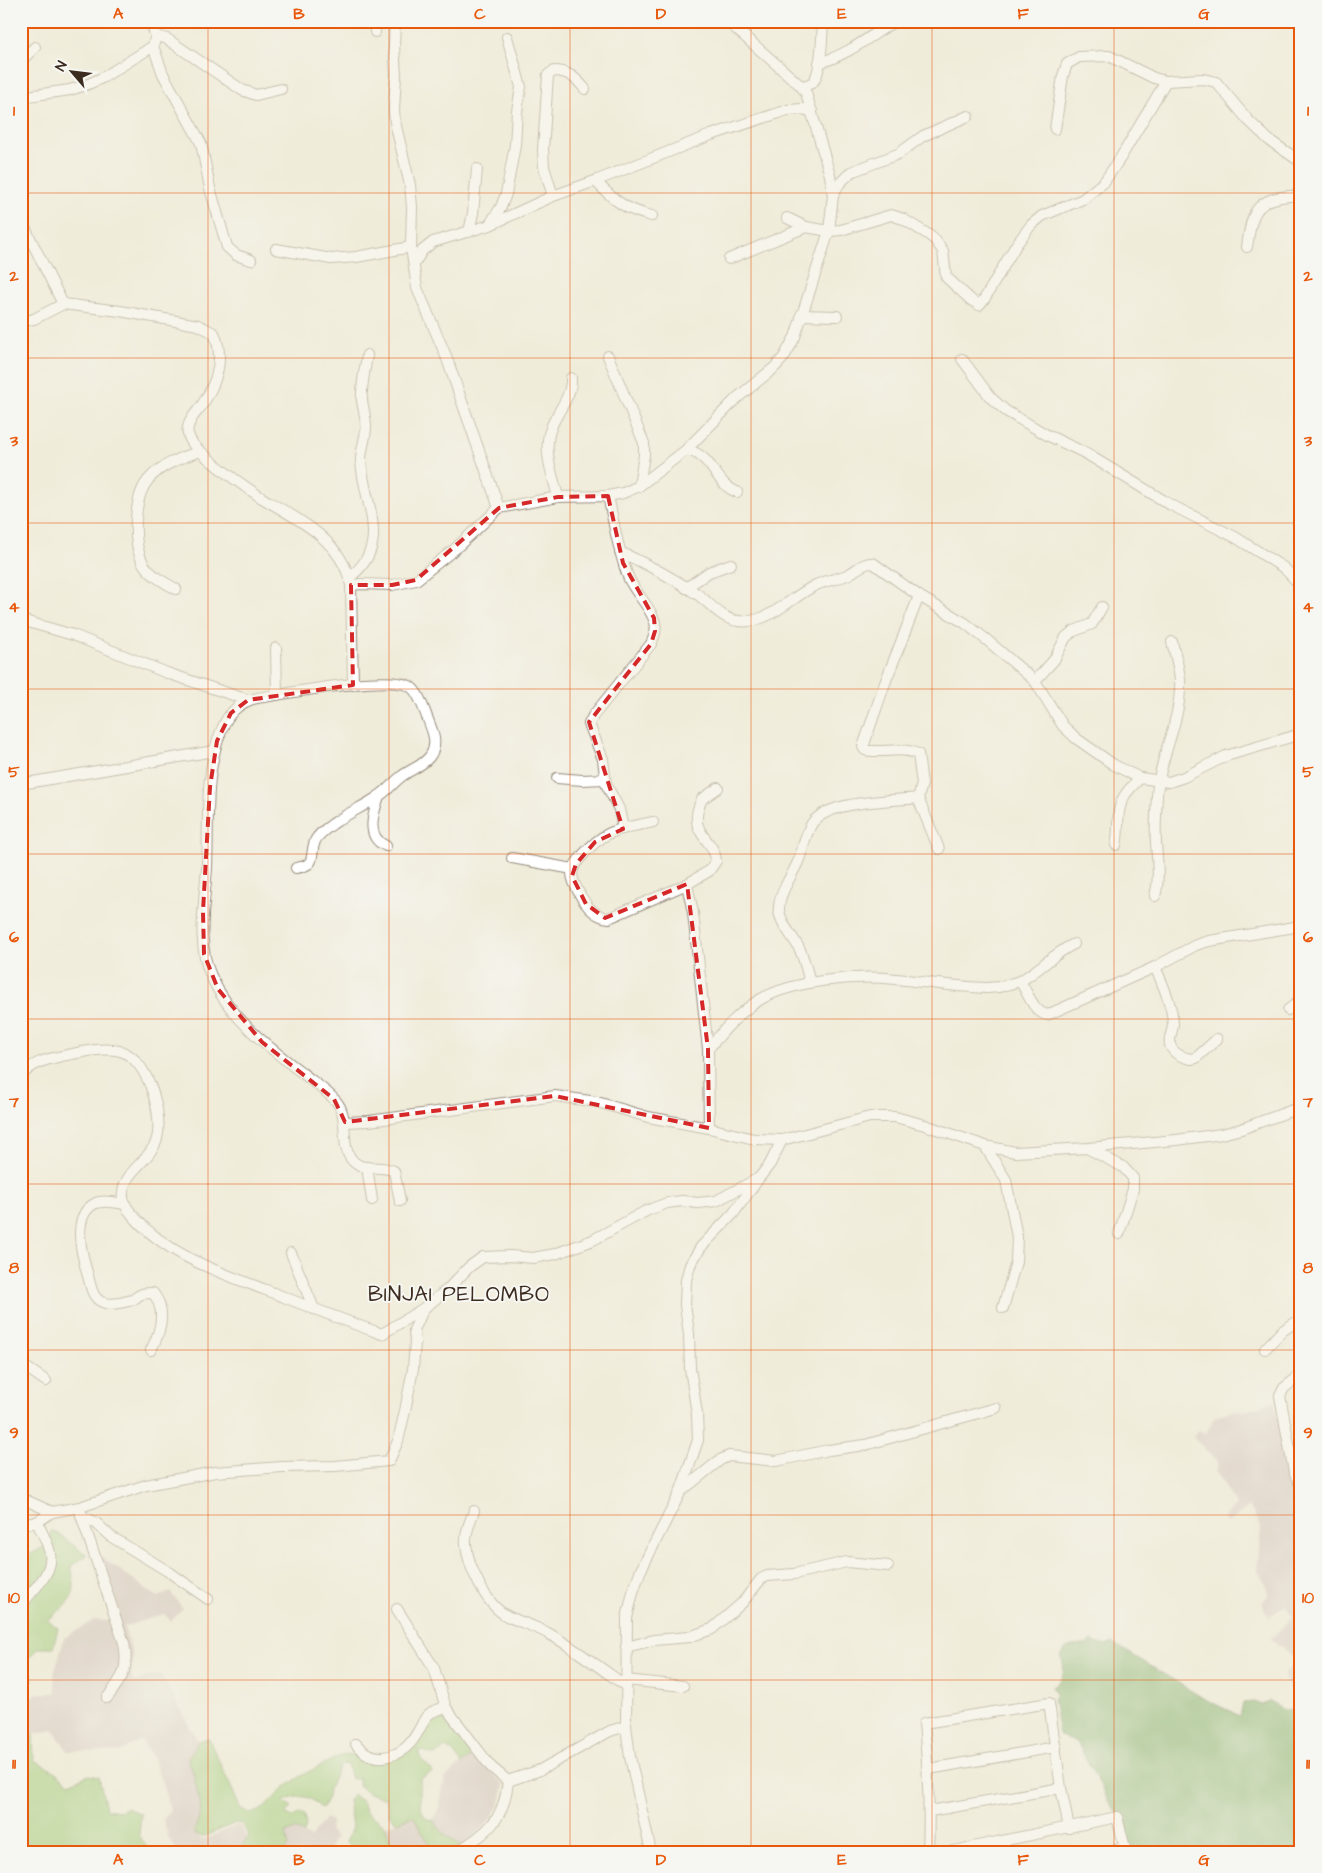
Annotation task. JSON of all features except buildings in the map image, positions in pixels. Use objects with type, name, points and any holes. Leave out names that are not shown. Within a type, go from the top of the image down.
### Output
[{"type":"street","points":[[150,21],[166,80],[201,143],[212,196],[227,247],[236,255],[251,260]]},
{"type":"street","points":[[374,21],[375,32]]},
{"type":"street","points":[[395,21],[395,122],[410,185],[412,207],[411,247],[419,296],[446,356],[499,508]]},
{"type":"street","points":[[351,581],[361,584],[392,585],[416,580],[456,548],[499,508],[558,497],[608,496],[623,493],[640,486],[686,450],[737,398],[774,368],[784,357],[795,337],[829,231],[833,195],[830,176],[809,98],[801,86],[727,21]]},
{"type":"street","points":[[801,86],[813,82],[819,63],[823,21]]},
{"type":"street","points":[[819,63],[830,60],[857,46],[895,21]]},
{"type":"street","points":[[490,225],[501,207],[506,194],[515,145],[521,87],[507,37]]},
{"type":"street","points":[[21,98],[70,90],[86,85],[102,78],[154,41],[167,39],[237,87],[251,94],[259,95],[281,89]]},
{"type":"street","points":[[21,61],[35,46]]},
{"type":"street","points":[[1055,130],[1065,69],[1070,60],[1091,56],[1109,56],[1120,60],[1143,74],[1166,81],[1203,79],[1216,82],[1248,120],[1269,140],[1301,162]]},
{"type":"street","points":[[553,196],[546,174],[544,150],[548,75],[554,71],[566,73],[577,79],[585,89]]},
{"type":"street","points":[[787,218],[806,227],[829,231],[841,230],[891,215],[903,219],[929,234],[940,245],[945,259],[946,277],[970,300],[979,305],[1031,225],[1042,216],[1083,199],[1104,182],[1122,157],[1166,81]]},
{"type":"street","points":[[414,264],[422,251],[433,242],[490,225],[553,196],[711,135],[788,110],[802,109],[812,111]]},
{"type":"street","points":[[833,195],[839,184],[852,172],[898,154],[923,136],[968,116]]},
{"type":"street","points":[[469,232],[473,213],[477,169]]},
{"type":"street","points":[[595,181],[616,202],[635,213],[652,216]]},
{"type":"street","points":[[1247,248],[1255,211],[1260,205],[1272,199],[1301,196]]},
{"type":"street","points":[[21,220],[63,304]]},
{"type":"street","points":[[729,259],[806,227]]},
{"type":"street","points":[[276,249],[331,259],[356,257],[411,247]]},
{"type":"street","points":[[21,322],[34,319],[63,304],[120,310],[198,325],[214,333],[219,350],[216,379],[210,392],[191,418],[187,428],[188,434],[193,444],[200,451],[242,484],[294,515],[313,529],[336,552],[351,581],[353,685]]},
{"type":"street","points":[[801,315],[837,316]]},
{"type":"street","points":[[351,581],[365,560],[374,539],[361,462],[366,429],[366,418],[362,402],[367,355]]},
{"type":"street","points":[[608,356],[644,443],[640,486]]},
{"type":"street","points":[[962,359],[991,398],[1006,411],[1047,435],[1085,453],[1163,500],[1235,537],[1284,568],[1301,586]]},
{"type":"street","points":[[558,497],[548,450],[548,441],[551,427],[571,390],[571,378]]},
{"type":"street","points":[[686,450],[700,454],[731,490],[737,492]]},
{"type":"street","points":[[176,589],[149,571],[143,562],[136,538],[136,516],[142,490],[149,478],[176,460],[200,451]]},
{"type":"street","points":[[608,496],[620,552],[634,589],[654,618],[656,631],[651,644],[593,716],[589,724],[602,759],[605,779],[620,809],[623,828]]},
{"type":"street","points":[[620,552],[660,571],[727,618],[738,621],[753,621],[765,617],[818,584],[846,576],[868,563],[877,565],[919,596],[966,623],[1035,681],[1063,726],[1077,739],[1114,765],[1140,778],[1169,782],[1184,777],[1226,756],[1301,734]]},
{"type":"street","points":[[686,588],[708,572],[731,564]]},
{"type":"street","points":[[919,596],[863,747],[866,750],[873,751],[918,754],[922,784],[918,798],[940,849]]},
{"type":"street","points":[[1035,681],[1054,660],[1066,637],[1074,631],[1092,624],[1102,607]]},
{"type":"street","points":[[21,620],[73,635],[167,673],[248,700]]},
{"type":"street","points":[[1155,896],[1158,885],[1156,812],[1158,781],[1179,698],[1180,678],[1172,642]]},
{"type":"street","points":[[276,648],[277,695]]},
{"type":"street","points":[[296,868],[304,866],[310,861],[314,855],[315,841],[321,833],[379,796],[402,775],[428,758],[434,748],[434,734],[416,692],[409,686],[391,682],[353,685],[248,700],[241,704],[226,720],[214,750],[203,911],[204,954],[211,976],[234,1012],[262,1042],[334,1099],[341,1109],[345,1122],[350,1156],[354,1162],[367,1167],[388,1168],[394,1171],[400,1201]]},
{"type":"street","points":[[21,784],[214,750]]},
{"type":"street","points":[[557,778],[605,779]]},
{"type":"street","points":[[1116,845],[1119,814],[1124,797],[1140,778]]},
{"type":"street","points":[[653,822],[623,828],[602,836],[584,854],[573,869],[573,878],[584,901],[594,913],[605,918],[618,915],[687,884],[709,871],[715,864],[715,854],[699,830],[697,816],[702,799],[718,788]]},
{"type":"street","points":[[379,796],[372,826],[376,839],[386,846]]},
{"type":"street","points":[[810,983],[800,949],[782,920],[779,910],[780,902],[802,854],[810,826],[822,814],[845,805],[918,798]]},
{"type":"street","points":[[512,858],[573,869]]},
{"type":"street","points":[[687,884],[693,913],[708,1049],[709,1128]]},
{"type":"street","points":[[1020,981],[1036,1008],[1047,1015],[1209,941],[1301,926]]},
{"type":"street","points":[[708,1049],[729,1024],[762,999],[788,989],[810,983],[863,978],[987,988],[999,987],[1020,981],[1040,969],[1062,949],[1074,944]]},
{"type":"street","points":[[1155,967],[1162,982],[1172,1016],[1173,1027],[1169,1042],[1173,1051],[1191,1059],[1196,1058],[1217,1038]]},
{"type":"street","points":[[1288,1010],[1301,1000]]},
{"type":"street","points":[[21,1077],[33,1065],[46,1060],[104,1050],[122,1051],[139,1065],[151,1088],[159,1126],[158,1136],[150,1154],[126,1181],[122,1194],[125,1204],[148,1231],[174,1251],[238,1280],[382,1334],[424,1308],[448,1289],[469,1267],[483,1257],[510,1256],[533,1258],[555,1254],[593,1240],[646,1211],[674,1202],[716,1201],[759,1178]]},
{"type":"street","points":[[345,1122],[369,1121],[554,1096],[597,1102],[648,1117],[754,1138],[782,1140],[870,1117],[895,1117],[925,1125],[985,1146],[1015,1152],[1088,1148],[1222,1134],[1241,1129],[1301,1106]]},
{"type":"street","points":[[651,1852],[630,1757],[626,1726],[627,1618],[640,1572],[680,1492],[695,1451],[698,1434],[690,1368],[690,1334],[685,1306],[686,1280],[690,1265],[701,1246],[733,1214],[770,1164],[782,1140]]},
{"type":"street","points":[[985,1146],[1006,1180],[1017,1237],[1016,1262],[1003,1308]]},
{"type":"street","points":[[1088,1148],[1123,1167],[1133,1178],[1133,1189],[1118,1234]]},
{"type":"street","points":[[367,1167],[372,1200]]},
{"type":"street","points":[[125,1204],[102,1202],[91,1207],[81,1226],[80,1242],[92,1292],[100,1301],[106,1304],[121,1302],[133,1300],[142,1294],[153,1293],[157,1298],[161,1325],[151,1350]]},
{"type":"street","points":[[291,1253],[314,1309]]},
{"type":"street","points":[[21,1498],[52,1512],[80,1511],[146,1485],[215,1472],[389,1462],[398,1441],[405,1411],[415,1342],[414,1330],[424,1308]]},
{"type":"street","points":[[1265,1349],[1282,1330],[1301,1319]]},
{"type":"street","points":[[21,1364],[46,1381]]},
{"type":"street","points":[[1301,1375],[1284,1388],[1280,1396],[1294,1472],[1301,1486]]},
{"type":"street","points":[[680,1492],[709,1468],[729,1456],[776,1461],[865,1445],[996,1408]]},
{"type":"street","points":[[80,1511],[110,1536],[169,1572],[208,1599]]},
{"type":"street","points":[[80,1511],[127,1656],[123,1677],[107,1698]]},
{"type":"street","points":[[474,1511],[466,1538],[467,1551],[478,1580],[494,1606],[507,1616],[530,1624],[555,1637],[626,1683],[683,1686]]},
{"type":"street","points":[[21,1525],[37,1522],[52,1512]]},
{"type":"street","points":[[21,1607],[42,1580],[50,1563],[50,1550],[37,1522]]},
{"type":"street","points":[[626,1647],[654,1640],[689,1637],[712,1629],[742,1603],[761,1580],[767,1576],[794,1574],[847,1562],[888,1566]]},
{"type":"street","points":[[396,1609],[434,1668],[446,1708],[491,1767],[508,1781]]},
{"type":"street","points":[[928,1852],[930,1811],[924,1723],[1050,1703],[1061,1788],[1069,1828]]},
{"type":"street","points":[[356,1744],[361,1750],[372,1757],[395,1755],[409,1746],[426,1716],[446,1708]]},
{"type":"street","points":[[508,1781],[540,1770],[610,1731],[626,1726]]},
{"type":"street","points":[[928,1769],[1056,1747]]},
{"type":"street","points":[[457,1852],[477,1839],[497,1819],[504,1805],[508,1781]]},
{"type":"street","points":[[930,1811],[1061,1788]]},
{"type":"street","points":[[948,1852],[1117,1817],[1126,1850],[1107,1852]]},
{"type":"highlighted area","points":[[608,496],[623,563],[654,618],[655,631],[651,644],[589,722],[623,829],[595,842],[576,864],[572,876],[586,904],[605,918],[687,884],[708,1049],[709,1128],[555,1096],[345,1122],[334,1099],[262,1042],[218,989],[204,954],[203,911],[210,787],[217,741],[231,713],[248,700],[353,685],[351,585],[392,585],[416,580],[499,508],[558,497]]},
{"type":"shaded area","points":[[1274,1401],[1288,1460],[1301,1493],[1301,1702],[1294,1696],[1285,1679],[1285,1673],[1294,1663],[1294,1660],[1287,1651],[1278,1646],[1271,1638],[1293,1617],[1285,1605],[1269,1617],[1262,1603],[1268,1595],[1266,1585],[1257,1569],[1261,1528],[1249,1506],[1230,1522],[1225,1523],[1225,1518],[1235,1504],[1216,1471],[1218,1463],[1193,1437],[1198,1430],[1206,1433],[1214,1417],[1234,1410],[1245,1411]]},
{"type":"shaded area","points":[[97,1554],[158,1597],[170,1592],[183,1608],[171,1621],[164,1614],[124,1627],[133,1657],[131,1674],[133,1682],[160,1674],[198,1741],[188,1758],[194,1775],[201,1811],[195,1833],[202,1840],[239,1825],[253,1847],[248,1852],[178,1852],[168,1838],[163,1819],[170,1810],[161,1780],[152,1756],[141,1740],[120,1752],[68,1751],[53,1730],[21,1737],[21,1708],[37,1693],[56,1693],[54,1674],[64,1638],[94,1620],[112,1621]]},
{"type":"shaded area","points":[[474,1753],[504,1785],[499,1807],[489,1821],[463,1846],[449,1839],[438,1829],[433,1820],[439,1808],[445,1778]]},
{"type":"shaded area","points":[[413,1816],[432,1848],[426,1852],[395,1852],[385,1826]]},
{"type":"shaded area","points":[[325,1818],[332,1821],[329,1830],[336,1837],[328,1852],[283,1852],[289,1847],[286,1833],[295,1829],[311,1838]]},
{"type":"green space","points":[[52,1530],[87,1555],[71,1566],[74,1585],[71,1598],[47,1620],[58,1628],[53,1648],[38,1648],[28,1659],[33,1680],[21,1688],[21,1559],[44,1547]]},
{"type":"green space","points":[[1091,1641],[1105,1646],[1113,1643],[1203,1698],[1240,1716],[1243,1703],[1254,1702],[1262,1705],[1270,1701],[1281,1710],[1293,1709],[1295,1703],[1301,1702],[1301,1852],[1132,1852],[1121,1818],[1110,1804],[1077,1742],[1066,1739],[1059,1734],[1053,1699],[1057,1696],[1052,1687],[1062,1678],[1063,1665],[1061,1656],[1066,1648],[1075,1645],[1086,1645]]},
{"type":"green space","points":[[434,1714],[441,1715],[453,1723],[474,1753],[462,1764],[453,1752],[445,1747],[436,1755],[418,1751],[421,1759],[433,1772],[420,1779],[421,1806],[427,1819],[433,1820],[439,1829],[463,1846],[450,1852],[432,1852],[432,1848],[413,1816],[397,1822],[390,1816],[386,1799],[369,1793],[359,1786],[359,1779],[351,1779],[347,1764],[340,1765],[329,1788],[328,1797],[323,1808],[320,1808],[312,1800],[303,1797],[283,1802],[292,1808],[287,1813],[287,1816],[293,1817],[300,1813],[304,1815],[306,1826],[304,1833],[295,1829],[286,1833],[289,1847],[283,1852],[238,1852],[249,1836],[242,1824],[236,1823],[202,1837],[194,1833],[201,1811],[194,1775],[188,1758],[198,1741],[209,1739],[240,1808],[251,1814],[263,1809],[284,1788],[304,1774],[344,1754],[394,1758],[427,1719]]},
{"type":"green space","points":[[33,1735],[34,1760],[54,1771],[69,1783],[89,1775],[99,1777],[106,1809],[120,1811],[127,1807],[141,1814],[139,1835],[150,1852],[21,1852],[21,1737]]},
{"type":"green space","points":[[353,1795],[362,1801],[365,1811],[385,1826],[395,1852],[355,1852],[346,1843],[352,1827],[348,1800]]},
{"type":"district","name":"BINJAI PELOMBO","points":[[459,1294]]}]
